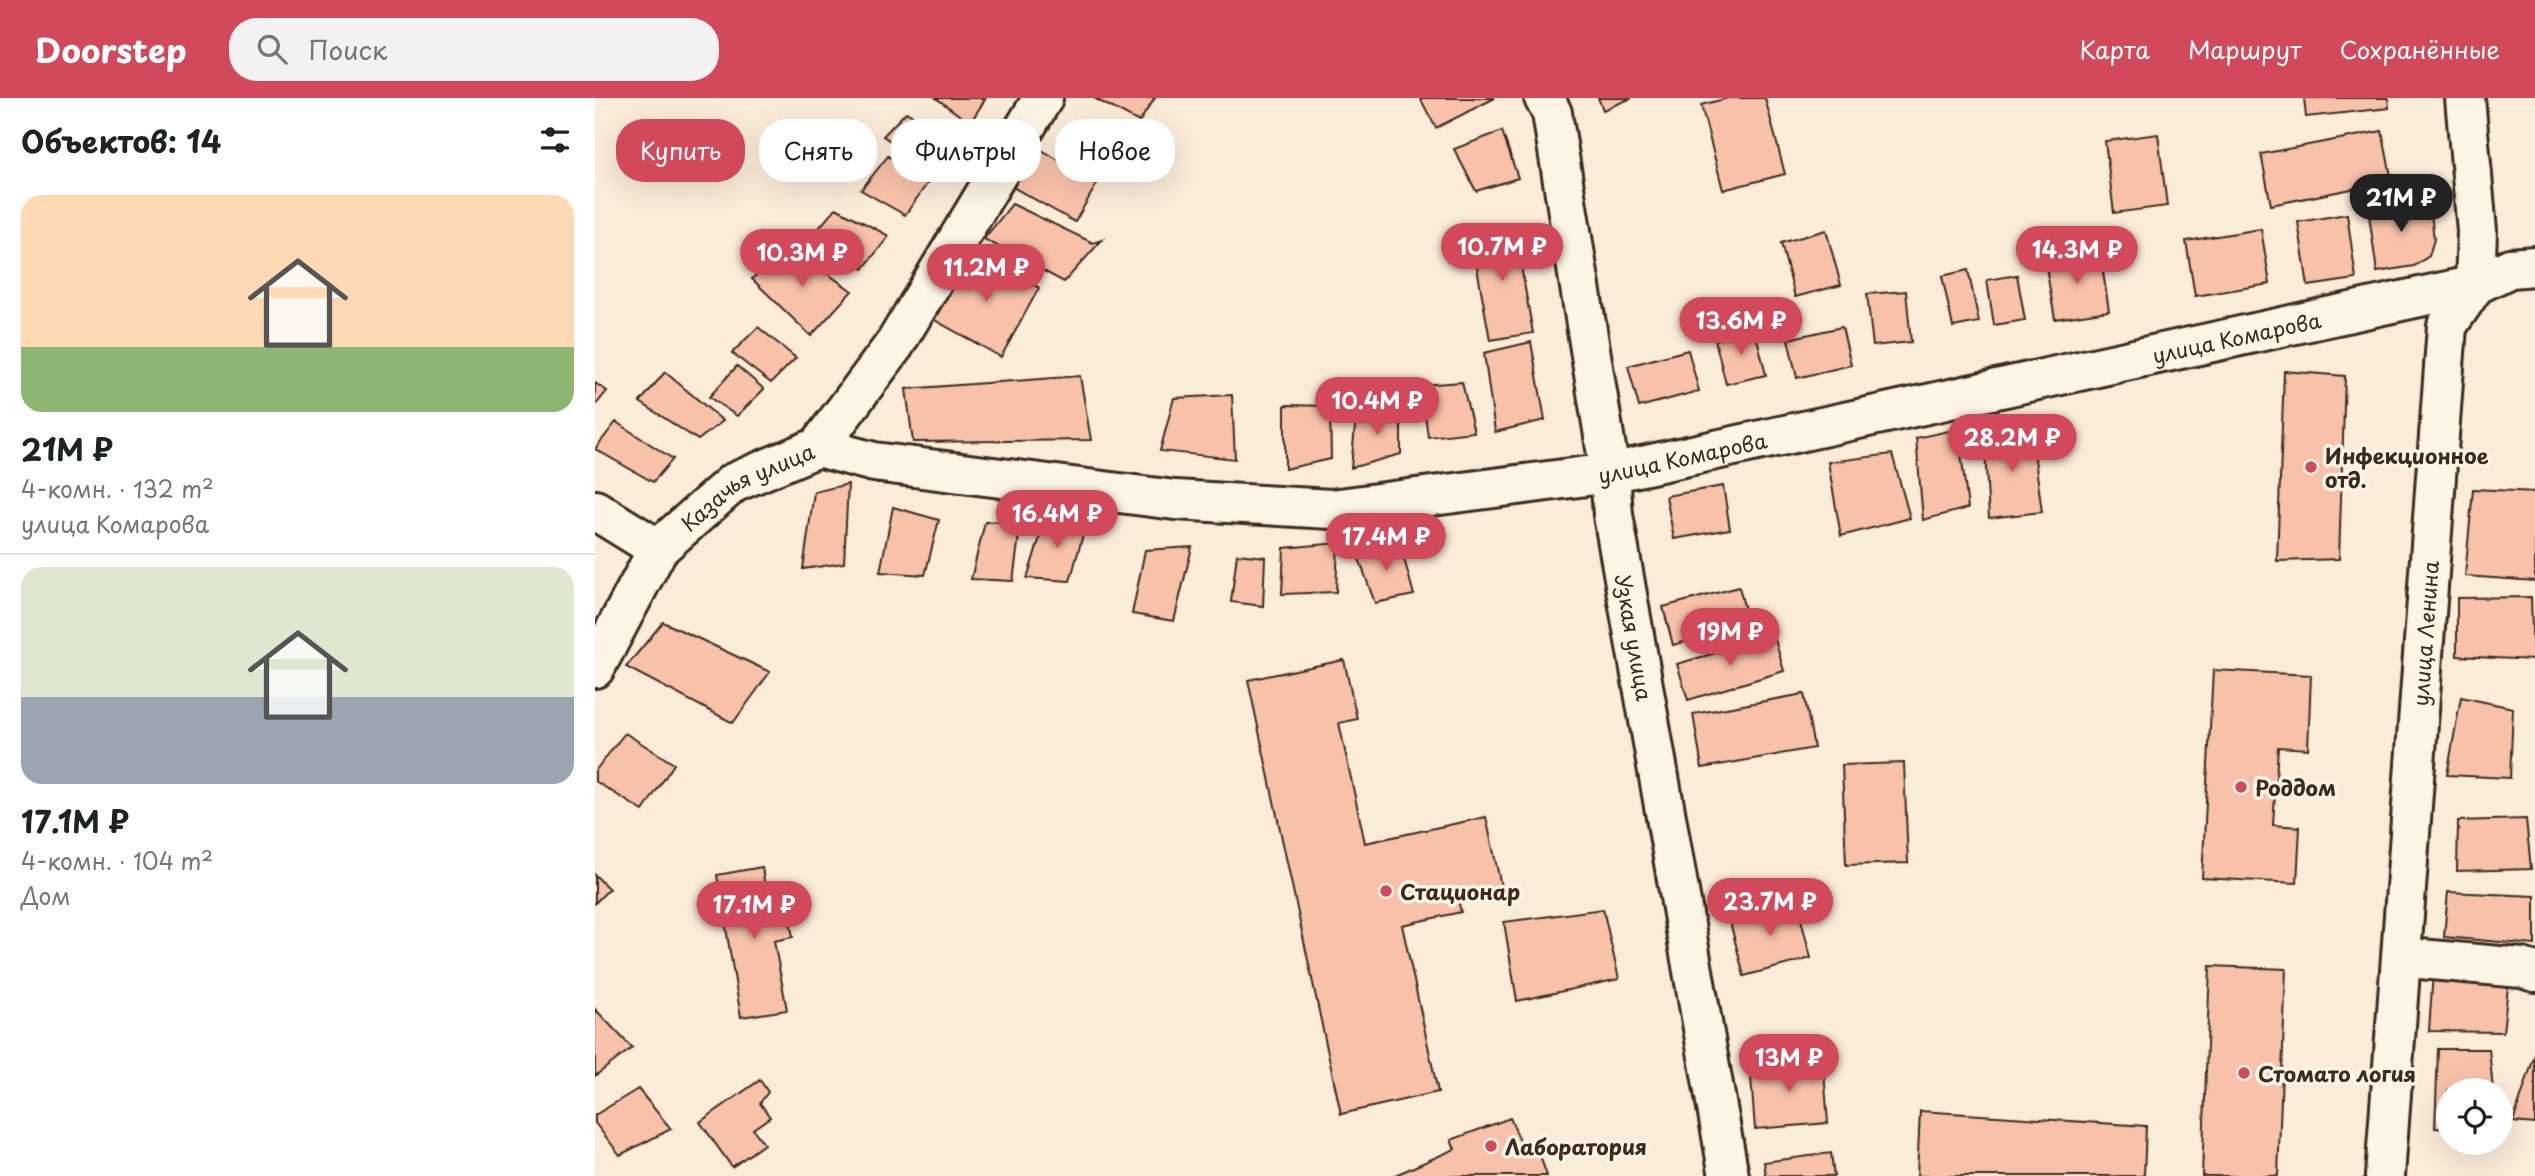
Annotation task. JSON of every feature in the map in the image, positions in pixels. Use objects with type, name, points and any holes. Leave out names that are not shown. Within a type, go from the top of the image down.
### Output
[{"type":"street","name":"Казачья улица","points":[[595,668],[658,549],[733,483],[818,447],[895,344],[1043,98]]},
{"type":"street","name":"Узкая улица","points":[[1544,98],[1552,113],[1610,472],[1613,515],[1729,1176]]},
{"type":"street","points":[[2465,98],[2477,231],[2475,285]]},
{"type":"street","name":"улица Комарова","points":[[818,447],[874,462],[1175,500],[1331,509],[1610,472],[2475,285],[2510,268],[2535,266]]},
{"type":"street","name":"улица Ленина","points":[[2385,1176],[2447,326],[2475,285]]},
{"type":"street","points":[[595,510],[658,549]]},
{"type":"street","points":[[2402,960],[2446,961],[2522,968],[2535,972]]},
{"type":"building","points":[[936,98],[986,98],[973,119],[965,119]]},
{"type":"building","points":[[1094,98],[1155,98],[1141,119],[1133,119]]},
{"type":"building","points":[[1420,98],[1495,98],[1436,128]]},
{"type":"building","points":[[1598,98],[1632,98],[1603,110]]},
{"type":"building","points":[[1728,98],[1765,98],[1785,174],[1723,190],[1701,105]]},
{"type":"building","points":[[2304,98],[2388,98],[2389,108],[2306,117]]},
{"type":"building","points":[[906,112],[918,119],[899,119]]},
{"type":"building","points":[[891,128],[891,141],[883,136]]},
{"type":"building","points":[[1502,131],[1518,178],[1476,191],[1454,149]]},
{"type":"building","points":[[2382,131],[2392,181],[2271,205],[2261,154]]},
{"type":"building","points":[[2158,134],[2167,206],[2114,213],[2105,141]]},
{"type":"building","points":[[1041,150],[1055,158],[1055,182],[1098,182],[1075,222],[1011,186],[1013,182],[1041,182]]},
{"type":"building","points":[[888,156],[891,158],[891,182],[927,184],[905,215],[861,190],[867,182],[877,182],[877,170]]},
{"type":"building","points":[[2422,199],[2430,205],[2434,239],[2429,256],[2414,266],[2377,272],[2368,208]]},
{"type":"building","points":[[1012,204],[1093,243],[1102,240],[1064,282],[984,239]]},
{"type":"building","points":[[836,208],[889,236],[863,269],[813,235]]},
{"type":"building","points":[[2347,214],[2356,279],[2308,286],[2298,222]]},
{"type":"building","points":[[1514,227],[1533,333],[1490,340],[1471,234]]},
{"type":"building","points":[[2261,229],[2270,284],[2195,296],[2186,241]]},
{"type":"building","points":[[1826,230],[1841,285],[1795,297],[1781,243]]},
{"type":"building","points":[[787,245],[852,291],[811,336],[752,279]]},
{"type":"building","points":[[973,250],[1039,288],[1001,357],[933,319]]},
{"type":"building","points":[[2100,252],[2109,311],[2055,319],[2045,261]]},
{"type":"building","points":[[1968,270],[1979,322],[1953,327],[1942,276]]},
{"type":"building","points":[[2017,275],[2025,320],[1994,325],[1987,280]]},
{"type":"building","points":[[1906,291],[1911,342],[1873,346],[1867,294]]},
{"type":"building","points":[[758,327],[796,358],[771,383],[732,353]]},
{"type":"building","points":[[1842,327],[1851,365],[1797,378],[1788,339]]},
{"type":"building","points":[[1755,330],[1766,375],[1726,384],[1715,340]]},
{"type":"building","points":[[1531,342],[1545,420],[1495,432],[1484,353]]},
{"type":"building","points":[[1688,350],[1699,391],[1639,407],[1628,366]]},
{"type":"building","points":[[737,366],[764,389],[737,416],[709,397]]},
{"type":"building","name":"Инфекционное отд.","points":[[2284,371],[2345,376],[2339,559],[2277,561]]},
{"type":"building","points":[[665,372],[723,421],[698,440],[640,402]]},
{"type":"building","points":[[1080,376],[1091,440],[913,442],[906,389]]},
{"type":"building","points":[[1462,382],[1474,432],[1428,437],[1421,385]]},
{"type":"building","points":[[595,383],[607,391],[595,406]]},
{"type":"building","points":[[1232,395],[1235,459],[1160,451],[1174,398]]},
{"type":"building","points":[[1285,405],[1330,406],[1331,459],[1285,469]]},
{"type":"building","points":[[1401,408],[1401,454],[1351,468],[1356,416]]},
{"type":"building","points":[[616,422],[673,459],[653,482],[595,449]]},
{"type":"building","points":[[2031,428],[2042,512],[1989,518],[1984,434]]},
{"type":"building","points":[[1958,429],[1968,508],[1923,520],[1916,438]]},
{"type":"building","points":[[1892,454],[1910,518],[1841,536],[1828,462]]},
{"type":"building","points":[[848,484],[844,563],[803,569],[814,492]]},
{"type":"building","points":[[1723,486],[1730,529],[1674,539],[1666,496]]},
{"type":"building","points":[[2473,489],[2535,492],[2535,581],[2465,576]]},
{"type":"building","points":[[893,507],[939,520],[925,575],[880,572]]},
{"type":"building","points":[[1047,515],[1086,524],[1070,581],[1027,578]]},
{"type":"building","points":[[1021,521],[1013,581],[971,579],[985,522]]},
{"type":"building","points":[[1338,543],[1336,592],[1282,594],[1284,548]]},
{"type":"building","points":[[1400,544],[1414,595],[1375,603],[1357,553]]},
{"type":"building","points":[[1192,547],[1174,621],[1132,614],[1145,550]]},
{"type":"building","points":[[1237,554],[1265,557],[1263,606],[1231,602]]},
{"type":"building","points":[[1739,587],[1749,625],[1673,645],[1663,607]]},
{"type":"building","points":[[2531,597],[2533,660],[2457,656],[2457,598]]},
{"type":"building","points":[[663,622],[770,672],[733,723],[626,667]]},
{"type":"building","points":[[1774,636],[1784,671],[1688,700],[1677,664]]},
{"type":"building","name":"Стационар","points":[[1344,660],[1357,719],[1339,723],[1365,843],[1486,817],[1501,886],[1457,895],[1461,912],[1402,925],[1438,1092],[1341,1114],[1248,680]]},
{"type":"building","name":"Роддом","points":[[2213,670],[2311,675],[2308,749],[2278,747],[2273,825],[2300,827],[2297,883],[2202,878]]},
{"type":"building","points":[[1804,694],[1814,748],[1702,768],[1693,714]]},
{"type":"building","points":[[2461,697],[2513,708],[2510,778],[2447,775]]},
{"type":"building","points":[[625,733],[674,764],[643,811],[595,781],[595,771]]},
{"type":"building","points":[[1904,763],[1908,863],[1846,865],[1842,765]]},
{"type":"building","points":[[2526,819],[2531,869],[2457,871],[2458,821]]},
{"type":"building","points":[[762,867],[769,914],[788,912],[793,937],[774,941],[787,1010],[741,1017],[717,875]]},
{"type":"building","points":[[595,875],[609,889],[595,903]]},
{"type":"building","points":[[2448,892],[2535,896],[2535,945],[2444,937]]},
{"type":"building","points":[[1796,900],[1811,958],[1744,976],[1729,918]]},
{"type":"building","points":[[1603,909],[1619,979],[1517,1001],[1504,922]]},
{"type":"building","name":"Стомато логия","points":[[2210,966],[2286,969],[2278,1176],[2202,1176]]},
{"type":"building","points":[[2433,972],[2508,987],[2503,1032],[2429,1031]]},
{"type":"building","points":[[595,1009],[632,1048],[595,1076]]},
{"type":"building","points":[[2438,1049],[2489,1049],[2492,1078],[2437,1078]]},
{"type":"building","points":[[2535,1054],[2535,1124],[2513,1122]]},
{"type":"building","points":[[1823,1059],[1828,1123],[1755,1129],[1750,1064]]},
{"type":"building","points":[[760,1080],[768,1092],[760,1103],[770,1117],[753,1129],[764,1144],[732,1167],[700,1122]]},
{"type":"building","points":[[638,1089],[671,1129],[620,1155],[595,1123],[595,1115]]},
{"type":"building","points":[[1920,1111],[2146,1126],[2144,1176],[1917,1176]]},
{"type":"building","name":"Лаборатория","points":[[1510,1118],[1521,1143],[1538,1150],[1547,1176],[1393,1176],[1455,1149],[1451,1140]]},
{"type":"building","points":[[1831,1153],[1834,1176],[1766,1176],[1764,1162]]},
{"type":"place","name":"Инфекционное отд.","points":[[2311,467]]},
{"type":"place","name":"Роддом","points":[[2241,787]]},
{"type":"place","name":"Стационар","points":[[1386,891]]},
{"type":"place","name":"Стомато логия","points":[[2244,1073]]},
{"type":"place","name":"Лаборатория","points":[[1491,1146]]}]
